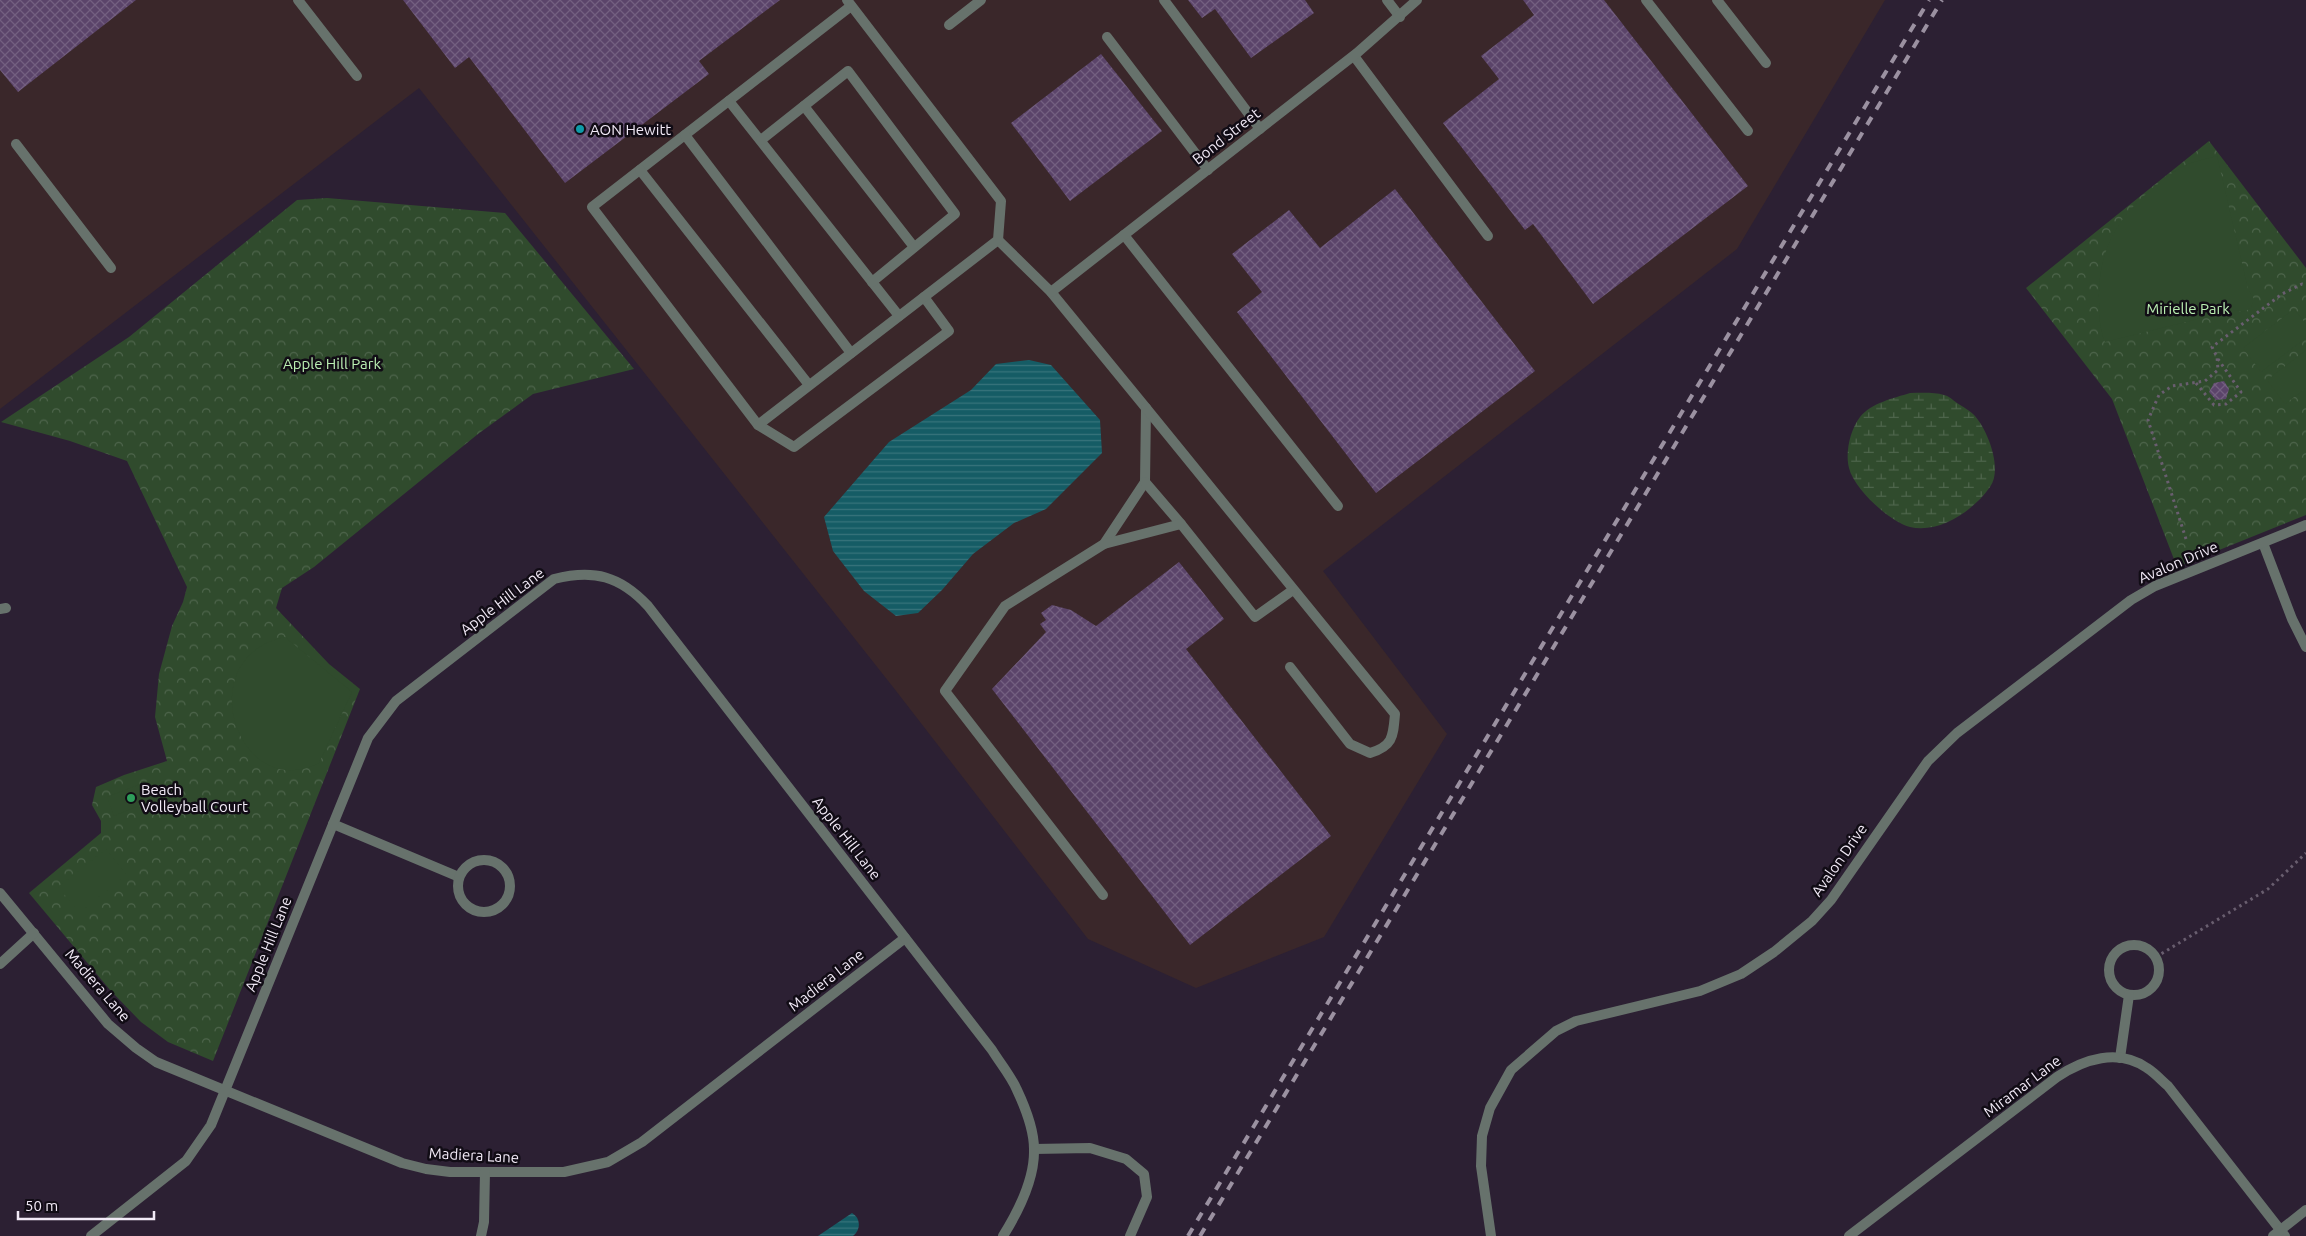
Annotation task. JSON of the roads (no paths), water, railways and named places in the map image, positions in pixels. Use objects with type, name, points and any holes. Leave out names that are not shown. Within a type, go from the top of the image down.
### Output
[{"type":"street","points":[[298,0],[357,76]]},
{"type":"street","points":[[949,25],[981,0]]},
{"type":"street","points":[[1164,0],[1260,129]]},
{"type":"street","points":[[1387,0],[1400,17]]},
{"type":"street","name":"Bond Street","points":[[1051,292],[1354,56],[1417,0]]},
{"type":"street","points":[[1646,0],[1748,131]]},
{"type":"street","points":[[1717,0],[1766,64]]},
{"type":"street","points":[[758,425],[809,385],[998,240],[1001,202],[849,3],[729,101],[592,207],[758,425],[794,447],[949,330],[924,297]]},
{"type":"street","points":[[1107,37],[1208,170]]},
{"type":"street","points":[[1354,56],[1488,236]]},
{"type":"street","points":[[760,140],[848,71],[955,214],[872,282]]},
{"type":"street","points":[[729,101],[899,316]]},
{"type":"street","points":[[804,106],[914,247]]},
{"type":"street","points":[[685,135],[851,353]]},
{"type":"street","points":[[16,144],[111,268]]},
{"type":"street","points":[[640,170],[809,385]]},
{"type":"street","points":[[1124,235],[1338,506]]},
{"type":"street","points":[[998,240],[1051,292],[1395,714],[1393,736],[1384,748],[1370,753],[1350,744],[1290,667]]},
{"type":"street","points":[[1104,544],[1145,482],[1146,408]]},
{"type":"street","points":[[1145,482],[1255,616],[1294,590]]},
{"type":"street","points":[[1103,895],[945,691],[1005,606],[1104,544],[1181,524]]},
{"type":"street","name":"Avalon Drive","points":[[1491,1236],[1481,1166],[1482,1136],[1490,1108],[1511,1070],[1535,1047],[1556,1031],[1576,1021],[1700,991],[1741,974],[1774,952],[1812,921],[1831,900],[1928,761],[1957,733],[2131,600],[2155,586],[2306,525]]},
{"type":"street","points":[[2263,543],[2292,619],[2306,648]]},
{"type":"street","name":"Apple Hill Lane","points":[[91,1236],[186,1161],[211,1125],[368,738],[396,701],[554,579],[574,574],[597,574],[612,579],[636,593],[648,606],[992,1050],[1017,1089],[1031,1130],[1034,1150],[1028,1180],[1016,1215],[1003,1236]]},
{"type":"street","points":[[333,824],[460,878]]},
{"type":"street","points":[[486,860],[502,866],[508,873],[511,890],[502,906],[487,912],[478,912],[464,903],[460,895],[460,878],[470,864],[486,860]]},
{"type":"street","name":"Madiera Lane","points":[[0,893],[108,1024],[156,1062],[402,1162],[442,1171],[564,1172],[608,1162],[642,1142],[905,938]]},
{"type":"street","points":[[0,964],[34,933]]},
{"type":"street","points":[[2135,945],[2143,946],[2156,958],[2159,974],[2157,982],[2146,993],[2129,995],[2115,987],[2111,980],[2110,963],[2113,956],[2119,950],[2135,945]]},
{"type":"street","points":[[2120,1058],[2129,995]]},
{"type":"street","name":"Miramar Lane","points":[[1849,1236],[2075,1064],[2103,1056],[2120,1058],[2147,1068],[2168,1086],[2279,1234]]},
{"type":"street","points":[[1034,1150],[1090,1148],[1126,1159],[1144,1174],[1147,1197],[1130,1236]]},
{"type":"street","points":[[481,1236],[484,1222],[485,1172]]},
{"type":"street","points":[[2279,1234],[2306,1210]]},
{"type":"railway","points":[[1188,1236],[1929,0]]},
{"type":"railway","points":[[1200,1236],[1942,0]]},
{"type":"place","name":"AON Hewitt","points":[[580,129]]},
{"type":"place","name":"Beach Volleyball Court","points":[[131,798]]},
{"type":"park label","name":"Mirielle Park","points":[[2188,308]]},
{"type":"park label","name":"Apple Hill Park","points":[[332,363]]}]
